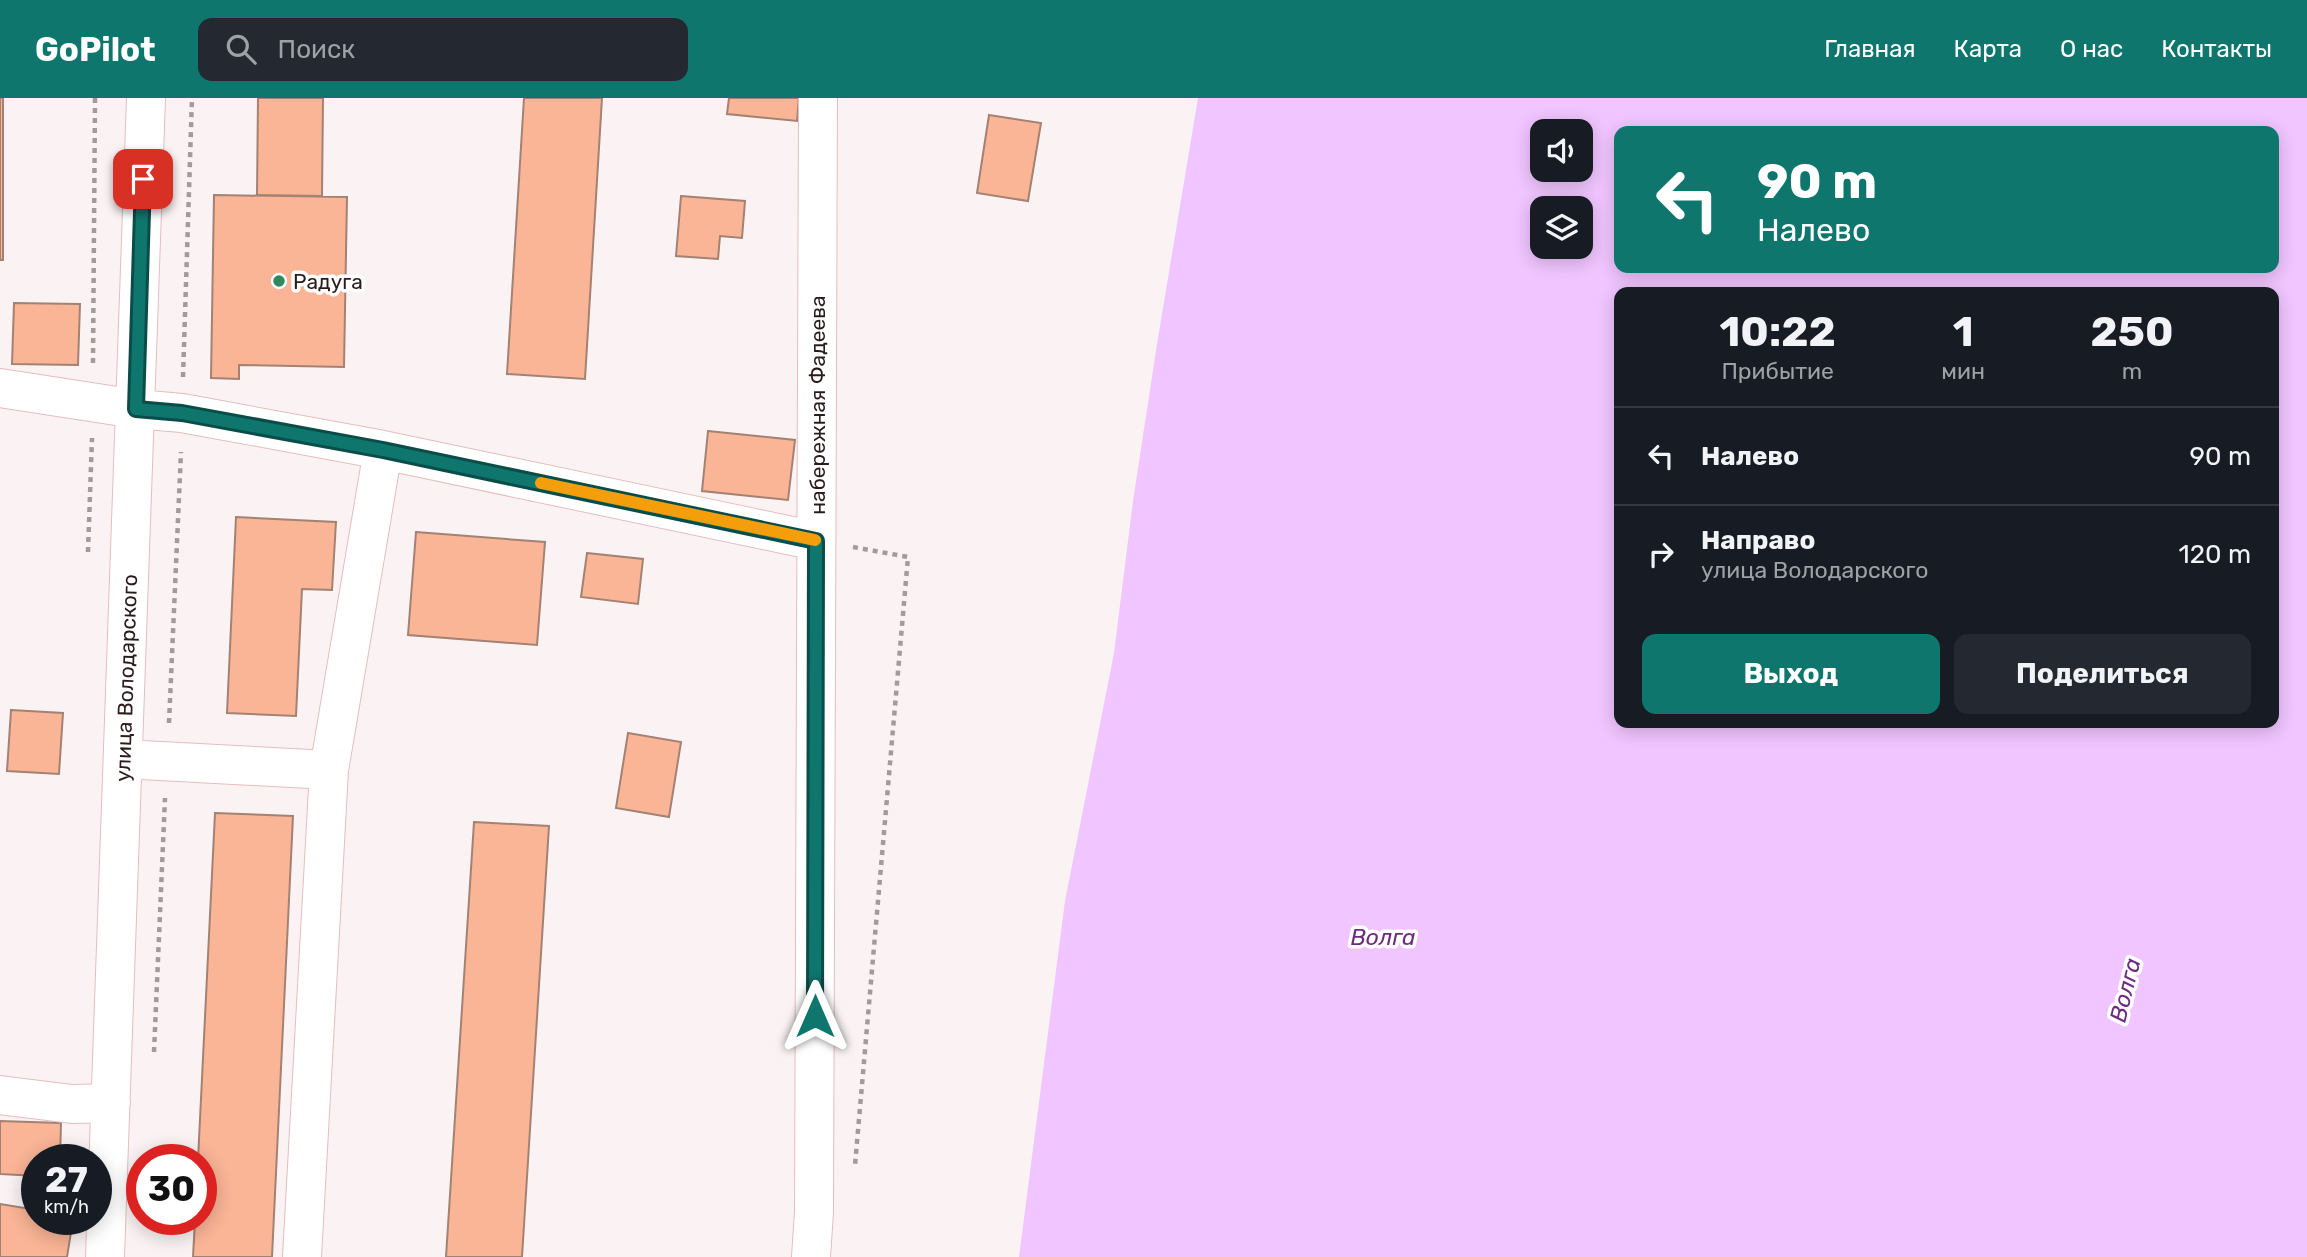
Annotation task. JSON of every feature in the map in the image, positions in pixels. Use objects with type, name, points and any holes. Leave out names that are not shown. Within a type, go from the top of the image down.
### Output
[{"type":"street","name":"улица Володарского","points":[[105,1257],[146,98]]},
{"type":"street","name":"набережная Фадеева","points":[[811,1257],[814,1212],[818,98]]},
{"type":"street","points":[[0,388],[136,409],[182,413],[383,450],[816,541]]},
{"type":"street","points":[[302,1257],[329,770],[383,450]]},
{"type":"street","points":[[123,759],[329,770]]},
{"type":"street","points":[[0,1095],[72,1104],[110,1103]]},
{"type":"path","points":[[88,554],[93,403],[95,98]]},
{"type":"path","points":[[153,1064],[182,413],[192,98]]},
{"type":"path","points":[[816,541],[908,557],[854,1175]]},
{"type":"water","name":"Волга","points":[[1198,98],[2307,98],[2307,1257],[1019,1257],[1065,901],[1114,653],[1133,501]]},
{"type":"building","points":[[0,98],[3,98],[3,260],[0,260]]},
{"type":"building","points":[[258,98],[323,98],[322,196],[257,195]]},
{"type":"building","points":[[524,98],[602,98],[585,379],[507,374]]},
{"type":"building","points":[[729,98],[799,98],[797,121],[727,114]]},
{"type":"building","points":[[989,115],[1041,123],[1028,201],[977,193]]},
{"type":"building","name":"Радуга","points":[[214,195],[347,197],[344,367],[239,365],[239,379],[211,378]]},
{"type":"building","points":[[681,196],[745,201],[742,238],[720,236],[718,259],[676,256]]},
{"type":"building","points":[[14,303],[80,304],[78,365],[12,364]]},
{"type":"building","points":[[708,431],[795,440],[788,500],[702,491]]},
{"type":"building","points":[[236,517],[336,522],[332,590],[302,589],[296,716],[227,713]]},
{"type":"building","points":[[416,532],[545,542],[537,645],[408,635]]},
{"type":"building","points":[[587,553],[643,559],[638,604],[581,597]]},
{"type":"building","points":[[11,710],[63,713],[59,774],[7,771]]},
{"type":"building","points":[[628,733],[681,742],[669,817],[616,808]]},
{"type":"building","points":[[215,813],[293,816],[272,1257],[193,1257],[194,1235],[217,1235],[217,1144],[199,1144]]},
{"type":"building","points":[[474,822],[549,826],[522,1257],[446,1257]]},
{"type":"building","points":[[0,1121],[61,1123],[60,1144],[21,1144],[21,1175],[0,1174]]},
{"type":"building","points":[[0,1204],[21,1207],[21,1235],[71,1235],[67,1257],[0,1257]]},
{"type":"slow traffic","points":[[541,483],[815,540]]},
{"type":"place","name":"Радуга","points":[[279,281]]},
{"type":"route","points":[[143,179],[136,409],[182,413],[383,450],[816,541],[815,1016]]}]
